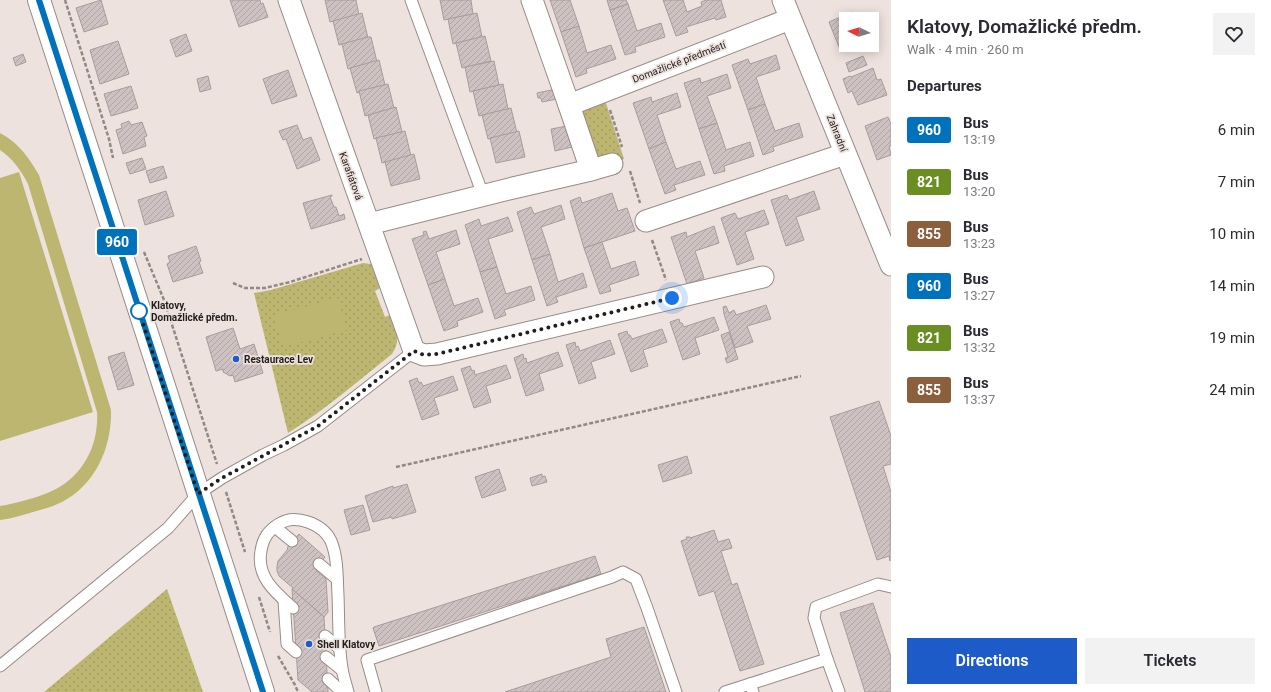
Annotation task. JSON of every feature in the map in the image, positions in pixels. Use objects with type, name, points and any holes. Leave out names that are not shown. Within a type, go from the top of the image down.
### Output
[{"type":"main road","points":[[39,0],[263,692]]},
{"type":"street","name":"Karafiátová","points":[[289,0],[414,351]]},
{"type":"street","points":[[532,0],[591,170]]},
{"type":"street","name":"Zahradní","points":[[783,0],[891,265]]},
{"type":"street","name":"Domažlické předměstí","points":[[569,105],[790,19]]},
{"type":"street","points":[[646,221],[845,154]]},
{"type":"street","points":[[369,224],[622,162]]},
{"type":"street","points":[[414,351],[424,355],[437,354],[763,277]]},
{"type":"lane","points":[[411,0],[483,195]]},
{"type":"lane","points":[[0,666],[168,528],[198,494],[222,478],[318,426],[414,351]]},
{"type":"lane","points":[[293,608],[274,590],[263,575],[260,566],[262,542],[272,529],[281,523],[293,520],[306,521],[319,528],[330,540],[336,558],[340,649],[342,670],[348,692]]},
{"type":"lane","points":[[275,527],[292,542]]},
{"type":"lane","points":[[319,564],[337,579]]},
{"type":"lane","points":[[376,692],[367,660],[623,572],[636,579],[676,692]]},
{"type":"lane","points":[[839,692],[814,618],[816,607],[878,584],[891,587]]},
{"type":"lane","points":[[284,601],[287,644],[296,652]]},
{"type":"lane","points":[[286,621],[295,629]]},
{"type":"lane","points":[[325,636],[340,649]]},
{"type":"lane","points":[[326,656],[342,670]]},
{"type":"lane","points":[[726,692],[752,688],[827,659]]},
{"type":"lane","points":[[328,679],[342,692]]},
{"type":"path","points":[[65,0],[109,139],[114,162]]},
{"type":"path","points":[[604,91],[622,162],[646,221],[672,298]]},
{"type":"path","points":[[142,248],[164,300],[246,555]]},
{"type":"path","points":[[233,283],[245,288],[266,288],[290,282],[379,252]]},
{"type":"path","points":[[396,467],[801,376]]},
{"type":"path","points":[[258,592],[272,636]]},
{"type":"path","points":[[276,651],[278,659],[298,692]]},
{"type":"shaded area","points":[[604,97],[624,159],[606,164],[597,163],[580,121],[583,107]]},
{"type":"shaded area","points":[[0,133],[18,146],[39,175],[111,410],[111,424],[109,437],[100,463],[93,475],[74,494],[62,502],[44,509],[0,520],[0,506],[25,500],[56,489],[66,483],[74,475],[88,457],[95,435],[97,412],[28,184],[16,165],[0,150]]},
{"type":"shaded area","points":[[19,172],[93,412],[0,441],[0,178]]},
{"type":"shaded area","points":[[363,263],[371,264],[380,288],[375,291],[385,317],[390,315],[394,326],[397,335],[397,344],[395,349],[392,354],[341,395],[288,433],[254,293],[271,290]]},
{"type":"shaded area","points":[[338,298],[347,330],[283,347],[274,315]]},
{"type":"shaded area","points":[[167,589],[203,692],[44,692]]},
{"type":"building","points":[[101,0],[108,24],[84,32],[76,8]]},
{"type":"building","points":[[230,0],[260,0],[261,4],[263,3],[268,17],[239,27]]},
{"type":"building","points":[[325,0],[356,0],[359,15],[330,22]]},
{"type":"building","points":[[440,0],[471,0],[473,14],[444,20]]},
{"type":"building","points":[[550,0],[570,0],[579,26],[561,32]]},
{"type":"building","points":[[607,0],[626,0],[628,4],[610,10]]},
{"type":"building","points":[[663,0],[683,0],[687,12],[702,6],[701,2],[706,0],[721,0],[726,17],[716,20],[715,18],[686,27],[688,32],[676,36]]},
{"type":"building","points":[[628,4],[637,31],[661,23],[665,37],[635,47],[636,52],[625,55],[610,10]]},
{"type":"building","points":[[362,13],[368,38],[339,45],[333,21]]},
{"type":"building","points":[[477,13],[482,37],[453,44],[448,19]]},
{"type":"building","points":[[839,18],[839,47],[829,22]]},
{"type":"building","points":[[579,26],[587,53],[611,45],[616,59],[586,69],[587,73],[576,77],[561,32]]},
{"type":"building","points":[[186,34],[192,51],[176,57],[170,40]]},
{"type":"building","points":[[485,36],[491,61],[462,68],[456,43]]},
{"type":"building","points":[[371,37],[377,62],[348,69],[342,44]]},
{"type":"building","points":[[118,41],[129,74],[100,84],[90,50]]},
{"type":"building","points":[[23,54],[26,62],[16,66],[13,58]]},
{"type":"building","points":[[776,55],[780,69],[756,77],[765,104],[748,110],[732,65],[748,59],[750,64]]},
{"type":"building","points":[[863,56],[867,65],[849,72],[846,63]]},
{"type":"building","points":[[379,60],[385,85],[357,93],[350,68]]},
{"type":"building","points":[[494,61],[499,85],[470,92],[465,67]]},
{"type":"building","points":[[873,68],[877,80],[881,79],[887,95],[858,105],[852,91],[848,93],[843,79]]},
{"type":"building","points":[[288,70],[297,96],[272,104],[263,79]]},
{"type":"building","points":[[727,74],[731,88],[707,96],[717,123],[699,129],[684,83],[700,78],[701,83]]},
{"type":"building","points":[[208,76],[211,89],[200,92],[197,79]]},
{"type":"building","points":[[388,84],[394,108],[365,116],[359,91]]},
{"type":"building","points":[[503,84],[508,109],[479,116],[473,91]]},
{"type":"building","points":[[131,86],[138,108],[111,116],[104,94]]},
{"type":"building","points":[[556,89],[557,99],[542,102],[541,98],[538,98],[537,93]]},
{"type":"building","points":[[677,93],[681,107],[657,115],[666,142],[649,149],[633,103],[651,97],[652,102]]},
{"type":"building","points":[[765,104],[775,131],[799,123],[803,137],[773,147],[774,151],[763,155],[748,110]]},
{"type":"building","points":[[396,107],[402,132],[374,139],[368,115]]},
{"type":"building","points":[[511,108],[517,133],[488,139],[482,115]]},
{"type":"building","points":[[888,117],[891,124],[891,146],[889,146],[891,155],[877,160],[865,126]]},
{"type":"building","points":[[129,121],[131,125],[142,122],[147,136],[144,137],[146,146],[123,154],[116,130],[122,128],[121,124]]},
{"type":"building","points":[[717,123],[726,150],[750,142],[754,156],[724,166],[725,171],[714,174],[699,129]]},
{"type":"building","points":[[297,125],[303,140],[311,137],[320,160],[297,169],[286,139],[283,140],[279,131]]},
{"type":"building","points":[[567,126],[572,147],[555,151],[551,129]]},
{"type":"building","points":[[405,131],[411,156],[382,163],[376,138]]},
{"type":"building","points":[[519,131],[525,157],[496,163],[490,138]]},
{"type":"building","points":[[666,142],[676,169],[700,161],[705,175],[674,185],[676,190],[665,194],[649,149]]},
{"type":"building","points":[[414,154],[420,179],[391,186],[385,162]]},
{"type":"building","points":[[142,158],[146,169],[130,174],[126,163]]},
{"type":"building","points":[[163,166],[167,178],[150,183],[146,171]]},
{"type":"building","points":[[166,191],[174,216],[145,225],[138,200]]},
{"type":"building","points":[[814,191],[820,209],[796,217],[804,240],[786,246],[771,200],[787,195],[789,200]]},
{"type":"building","points":[[612,193],[618,211],[627,208],[635,231],[584,248],[570,201],[580,197],[582,203]]},
{"type":"building","points":[[332,195],[330,197],[334,207],[336,207],[339,216],[344,214],[345,219],[311,229],[303,203]]},
{"type":"building","points":[[561,205],[565,219],[541,227],[550,254],[532,260],[517,212],[531,207],[534,214]]},
{"type":"building","points":[[764,210],[769,224],[745,232],[754,259],[737,265],[721,218],[735,213],[738,219]]},
{"type":"building","points":[[508,217],[513,231],[488,239],[497,267],[480,272],[465,225],[479,219],[481,226]]},
{"type":"building","points":[[714,226],[719,243],[695,251],[704,278],[687,284],[671,237],[686,232],[687,237]]},
{"type":"building","points":[[456,230],[460,244],[436,252],[445,279],[428,285],[412,239],[424,235],[423,232],[426,231],[429,239]]},
{"type":"building","points":[[602,242],[611,269],[635,261],[639,275],[609,285],[611,291],[600,294],[584,248]]},
{"type":"building","points":[[196,246],[203,273],[173,282],[167,264],[170,262],[168,256]]},
{"type":"building","points":[[550,254],[558,282],[583,273],[587,287],[556,297],[558,302],[547,306],[532,260]]},
{"type":"building","points":[[497,267],[506,294],[531,286],[535,300],[504,310],[506,315],[495,319],[480,272]]},
{"type":"building","points":[[445,279],[454,306],[478,298],[483,312],[457,321],[458,326],[444,331],[428,285]]},
{"type":"building","points":[[766,305],[771,319],[747,326],[753,342],[735,348],[723,307],[726,306],[729,313],[734,310],[736,315]]},
{"type":"building","points":[[714,317],[719,330],[695,338],[700,354],[683,360],[670,322],[679,319],[680,323],[682,323],[684,327]]},
{"type":"building","name":"Restaurace Lev","points":[[233,328],[240,349],[254,344],[263,373],[235,382],[233,375],[230,376],[223,372],[223,369],[216,371],[206,337]]},
{"type":"building","points":[[662,329],[667,342],[643,350],[648,366],[631,372],[618,334],[627,331],[628,335],[630,335],[632,339]]},
{"type":"building","points":[[729,332],[738,359],[727,363],[725,358],[728,357],[721,335]]},
{"type":"building","points":[[610,340],[615,354],[591,362],[596,378],[579,384],[566,345],[575,342],[576,347],[578,346],[580,351]]},
{"type":"building","points":[[124,352],[134,385],[118,390],[108,357]]},
{"type":"building","points":[[558,352],[563,366],[539,374],[544,390],[526,396],[514,358],[523,354],[527,363]]},
{"type":"building","points":[[506,365],[511,378],[486,386],[491,402],[474,408],[461,369],[470,366],[472,371],[474,370],[475,375]]},
{"type":"building","points":[[453,376],[458,390],[434,398],[439,414],[422,420],[409,381],[417,378],[419,383],[421,382],[423,386]]},
{"type":"building","points":[[879,401],[891,436],[891,464],[883,466],[891,492],[890,561],[889,556],[877,560],[830,417]]},
{"type":"building","points":[[687,456],[692,473],[663,482],[658,465]]},
{"type":"building","points":[[499,469],[506,490],[482,498],[475,477]]},
{"type":"building","points":[[542,474],[542,477],[545,476],[547,482],[532,486],[530,478]]},
{"type":"building","points":[[407,484],[416,512],[392,519],[392,517],[373,522],[365,496],[393,486],[393,488]]},
{"type":"building","points":[[363,505],[370,530],[351,535],[344,510]]},
{"type":"building","points":[[714,530],[718,542],[729,539],[732,548],[721,551],[732,585],[737,583],[764,664],[740,671],[714,591],[699,596],[681,541],[687,539],[686,537],[690,538]]},
{"type":"building","points":[[299,534],[325,557],[315,569],[326,579],[328,612],[324,617],[292,589],[293,588],[279,576],[277,571],[278,561]]},
{"type":"building","points":[[595,556],[601,574],[379,646],[373,628],[374,627]]},
{"type":"building","points":[[292,589],[324,617],[328,692],[312,692],[298,680]]},
{"type":"building","points":[[873,603],[891,657],[891,692],[865,692],[840,613]]},
{"type":"building","points":[[644,627],[666,692],[505,692],[611,657],[606,639]]},
{"type":"bus line","name":"960","points":[[39,0],[263,692]]},
{"type":"place","name":"Klatovy, Domažlické předm.","points":[[139,311]]},
{"type":"place","name":"Restaurace Lev","points":[[236,359]]},
{"type":"place","name":"Shell Klatovy","points":[[309,644]]},
{"type":"route","points":[[139,311],[198,494],[222,478],[318,426],[414,351],[424,355],[437,354],[672,298]]}]
